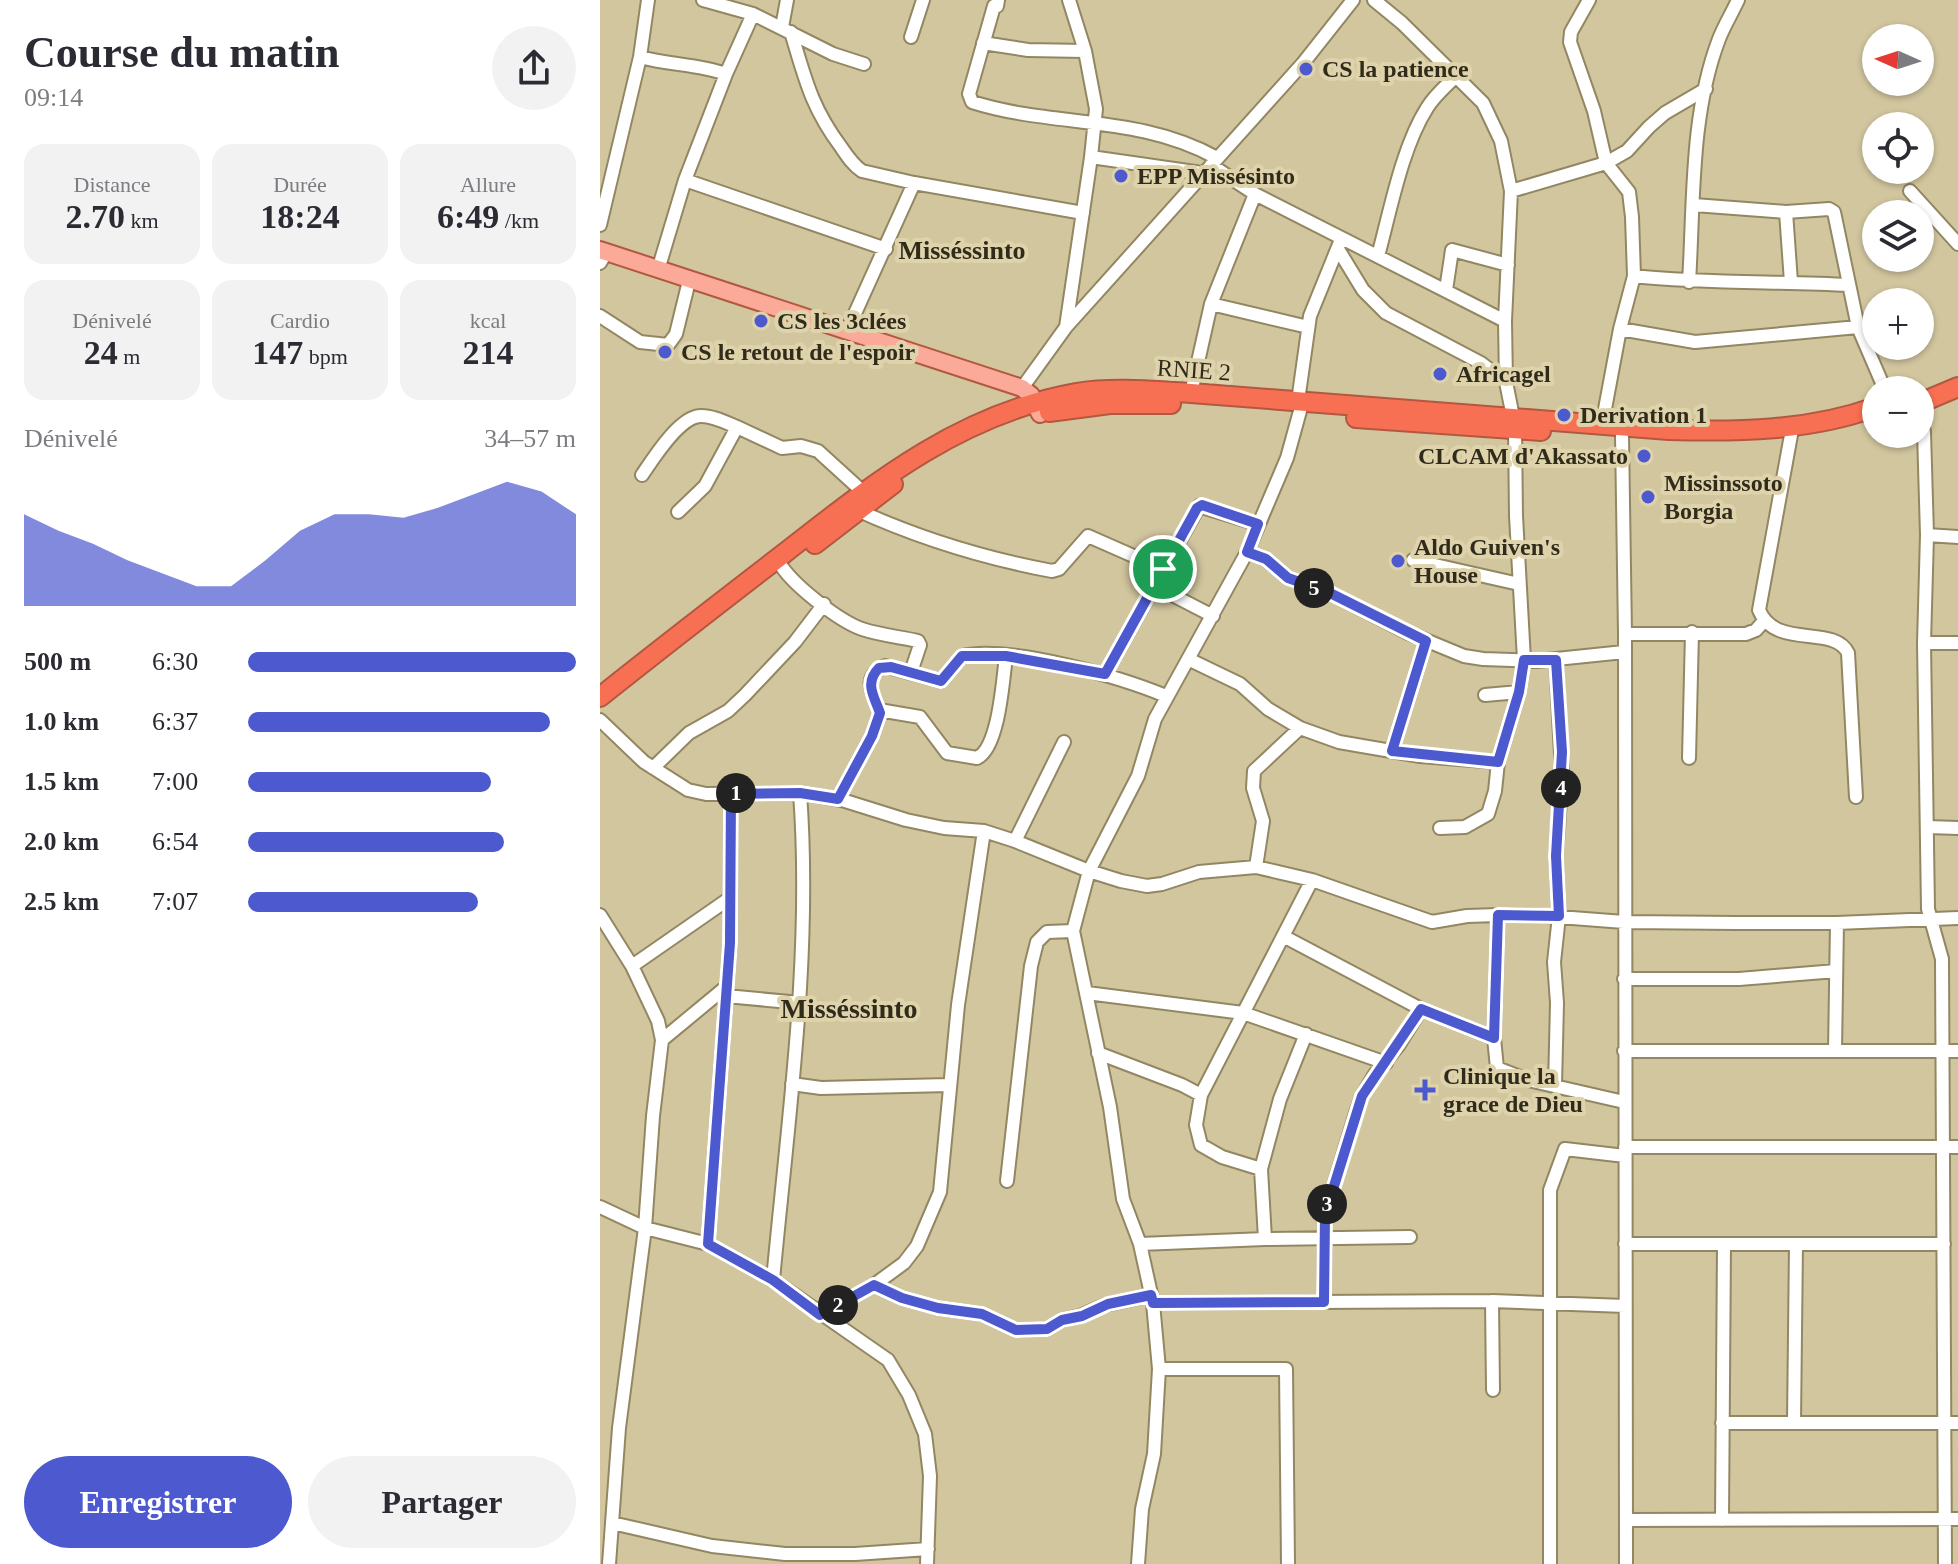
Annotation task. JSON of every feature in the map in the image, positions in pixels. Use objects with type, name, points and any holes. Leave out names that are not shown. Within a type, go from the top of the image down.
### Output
[{"type":"highway","points":[[1934,386],[1958,377]]},
{"type":"highway","points":[[1934,397],[1958,387]]},
{"type":"highway","name":"RNIE 2","points":[[600,697],[853,508],[924,461],[972,436],[1078,393],[1124,390],[1191,393],[1400,422],[1602,425],[1711,431],[1758,430],[1819,422],[1862,411]]},
{"type":"highway","name":"RNIE 2","points":[[600,708],[782,567],[853,508],[863,492],[926,449],[963,429],[1003,412],[1038,408],[1110,404],[1190,404],[1238,409],[1299,406]]},
{"type":"highway","name":"RNIE 2","points":[[1514,423],[1622,436],[1730,441],[1791,435],[1862,419]]},
{"type":"main road","points":[[602,255],[658,270],[1022,388],[1031,395],[1038,408]]},
{"type":"street","points":[[600,225],[640,57],[648,0]]},
{"type":"street","points":[[703,0],[753,14],[833,54],[864,64]]},
{"type":"street","points":[[787,0],[787,29],[811,101],[855,166],[862,171],[914,183],[1083,213]]},
{"type":"street","points":[[911,37],[923,0]]},
{"type":"street","points":[[998,0],[969,94],[972,102],[1012,111],[1095,121],[1178,139],[1210,165],[1339,244],[1378,256],[1505,321]]},
{"type":"street","points":[[1066,327],[1096,109],[1085,51],[1069,0]]},
{"type":"street","points":[[1022,388],[1066,327],[1304,62],[1353,0]]},
{"type":"street","points":[[1374,0],[1483,103],[1501,141],[1511,191],[1505,321],[1506,382],[1514,423],[1524,660],[1519,692],[1498,762],[1495,791],[1488,814],[1465,827],[1440,828]]},
{"type":"street","points":[[1589,0],[1571,32],[1570,42],[1594,111],[1606,163],[1629,192],[1634,276],[1620,329],[1602,425]]},
{"type":"street","points":[[1689,282],[1696,157],[1706,89],[1720,37],[1738,0]]},
{"type":"street","points":[[658,270],[685,180],[753,14]]},
{"type":"street","points":[[983,43],[1028,50],[1085,51]]},
{"type":"street","points":[[640,57],[663,63],[698,65],[726,74]]},
{"type":"street","points":[[1378,256],[1399,179],[1418,127],[1431,102],[1456,76]]},
{"type":"street","points":[[1511,191],[1606,163],[1627,151],[1665,113],[1706,89]]},
{"type":"street","points":[[1091,157],[1210,165]]},
{"type":"street","points":[[685,180],[886,249]]},
{"type":"street","points":[[847,331],[914,183]]},
{"type":"street","points":[[1910,191],[1958,244]]},
{"type":"street","points":[[1191,393],[1211,304],[1255,194]]},
{"type":"street","points":[[1694,205],[1786,212],[1829,209],[1834,212],[1858,327],[1879,376]]},
{"type":"street","points":[[1786,212],[1791,282]]},
{"type":"street","points":[[1138,1564],[1142,1509],[1154,1454],[1159,1369],[1152,1299],[1140,1244],[1123,1199],[1110,1107],[1073,931],[1089,871],[1138,776],[1150,731],[1166,696],[1247,552],[1287,458],[1299,406],[1308,327],[1339,244]]},
{"type":"street","points":[[1339,244],[1363,290],[1386,313],[1481,363],[1506,382]]},
{"type":"street","points":[[1446,290],[1452,250],[1508,265]]},
{"type":"street","points":[[1634,276],[1689,282],[1849,285]]},
{"type":"street","points":[[600,316],[640,342],[668,345],[676,334],[689,281]]},
{"type":"street","points":[[1211,304],[1308,327]]},
{"type":"street","points":[[1620,329],[1695,342],[1858,327]]},
{"type":"street","points":[[642,475],[671,435],[686,421],[702,415],[782,448],[801,446],[818,451],[863,492]]},
{"type":"street","points":[[678,512],[705,486],[737,427]]},
{"type":"street","points":[[1791,435],[1759,610],[1764,621],[1789,634],[1834,641],[1846,647],[1856,797]]},
{"type":"street","points":[[1622,436],[1626,1564]]},
{"type":"street","points":[[1924,448],[1927,535],[1924,643],[1930,918],[1942,959],[1944,1244],[1951,1423],[1951,1519],[1945,1564]]},
{"type":"street","points":[[1105,674],[1199,506],[1258,524]]},
{"type":"street","points":[[853,508],[958,549],[1052,571],[1059,569],[1088,536],[1163,569]]},
{"type":"street","points":[[1927,535],[1958,537]]},
{"type":"street","points":[[1247,552],[1266,559],[1288,578],[1328,592],[1426,641],[1464,656],[1556,660],[1624,652]]},
{"type":"street","points":[[1413,560],[1519,584]]},
{"type":"street","points":[[782,567],[845,621],[863,629],[918,641],[920,645],[911,672]]},
{"type":"street","points":[[1153,585],[1213,616]]},
{"type":"street","points":[[653,768],[689,733],[728,711],[745,695],[795,642],[824,604]]},
{"type":"street","points":[[1625,634],[1746,634],[1756,630],[1764,621]]},
{"type":"street","points":[[1689,758],[1692,632]]},
{"type":"street","points":[[1392,751],[1426,641]]},
{"type":"street","points":[[1924,643],[1958,643]]},
{"type":"street","points":[[838,799],[872,736],[879,710],[870,691],[874,673],[885,666],[941,681],[962,656],[1006,656],[1105,674],[1166,696]]},
{"type":"street","points":[[879,710],[920,717],[947,753],[977,758],[986,750],[996,722],[1006,656]]},
{"type":"street","points":[[1188,659],[1240,684],[1268,709],[1300,728],[1339,742],[1498,762]]},
{"type":"street","points":[[1555,1086],[1557,1003],[1554,962],[1559,916],[1556,856],[1562,752],[1556,660]]},
{"type":"street","points":[[1485,695],[1519,692]]},
{"type":"street","points":[[600,720],[653,768],[688,790],[706,794],[800,793],[838,799],[906,820],[944,828],[984,831],[1089,871],[1147,886],[1199,872],[1256,867],[1312,880],[1424,921],[1498,915],[1624,922],[1837,923],[1958,918]]},
{"type":"street","points":[[1256,867],[1263,821],[1253,788],[1254,771],[1300,728]]},
{"type":"street","points":[[1015,841],[1064,742]]},
{"type":"street","points":[[773,1280],[800,1003],[804,857],[800,793]]},
{"type":"street","points":[[708,1244],[726,992],[731,794]]},
{"type":"street","points":[[1928,827],[1958,828]]},
{"type":"street","points":[[820,1315],[874,1285],[904,1263],[917,1246],[940,1192],[963,966],[984,831]]},
{"type":"street","points":[[1261,1169],[1222,1157],[1201,1145],[1196,1125],[1201,1095],[1312,880]]},
{"type":"street","points":[[632,966],[730,898]]},
{"type":"street","points":[[600,915],[632,966],[658,1021],[662,1040],[645,1228],[619,1428],[609,1564]]},
{"type":"street","points":[[1498,915],[1494,1038],[1497,1068],[1624,1102]]},
{"type":"street","points":[[1835,1051],[1837,923]]},
{"type":"street","points":[[1007,1181],[1031,966],[1037,942],[1047,932],[1073,931]]},
{"type":"street","points":[[1283,936],[1421,1009],[1494,1038]]},
{"type":"street","points":[[1624,979],[1739,979],[1836,971]]},
{"type":"street","points":[[662,1040],[726,992],[800,1003]]},
{"type":"street","points":[[1087,993],[1243,1013],[1386,1063]]},
{"type":"street","points":[[1324,1302],[1324,1239],[1329,1199],[1362,1096],[1421,1009]]},
{"type":"street","points":[[1265,1239],[1261,1169],[1280,1099],[1306,1034]]},
{"type":"street","points":[[1624,1051],[1958,1051]]},
{"type":"street","points":[[1098,1053],[1201,1095]]},
{"type":"street","points":[[792,1084],[821,1088],[949,1085]]},
{"type":"street","points":[[1550,1564],[1550,1196],[1562,1151],[1567,1148],[1625,1152],[1958,1147]]},
{"type":"street","points":[[600,1207],[645,1228],[708,1244],[773,1280],[888,1360],[909,1395],[925,1434],[930,1476],[927,1564]]},
{"type":"street","points":[[1140,1244],[1410,1237]]},
{"type":"street","points":[[1625,1244],[1944,1244]]},
{"type":"street","points":[[1722,1520],[1724,1244]]},
{"type":"street","points":[[1794,1423],[1796,1244]]},
{"type":"street","points":[[874,1285],[902,1298],[938,1308],[982,1314],[1016,1330],[1047,1329],[1062,1320],[1082,1316],[1108,1304],[1152,1299],[1492,1301],[1625,1306]]},
{"type":"street","points":[[1492,1301],[1493,1390]]},
{"type":"street","points":[[1159,1369],[1286,1369],[1288,1564]]},
{"type":"street","points":[[1722,1423],[1951,1423]]},
{"type":"street","points":[[1626,1520],[1951,1519]]},
{"type":"street","points":[[612,1523],[712,1546],[785,1554],[855,1554],[928,1549]]},
{"type":"place","name":"CS la patience","points":[[1306,69]]},
{"type":"place","name":"EPP Missésinto","points":[[1121,176]]},
{"type":"place","name":"CS les 3clées","points":[[761,321]]},
{"type":"place","name":"CS le retout de l'espoir","points":[[665,352]]},
{"type":"place","name":"Africagel","points":[[1440,374]]},
{"type":"place","name":"Derivation 1","points":[[1564,415]]},
{"type":"place","name":"CLCAM d'Akassato","points":[[1644,456]]},
{"type":"place","name":"Missinssoto Borgia","points":[[1648,497]]},
{"type":"place","name":"Aldo Guiven's House","points":[[1398,561]]},
{"type":"place","name":"Clinique la grace de Dieu","points":[[1425,1090]]},
{"type":"district","name":"Misséssinto","points":[[962,250]]},
{"type":"district","name":"Misséssinto","points":[[849,1008]]},
{"type":"route","points":[[1202,505],[1258,524],[1247,552],[1274,564],[1288,578],[1328,592],[1426,641],[1392,751],[1498,762],[1519,692],[1524,660],[1556,660],[1562,752],[1556,856],[1559,916],[1498,915],[1494,1038],[1421,1009],[1386,1063],[1375,1074],[1362,1096],[1325,1215],[1324,1302],[1153,1303],[1151,1295],[1108,1304],[1082,1316],[1062,1320],[1047,1329],[1016,1330],[982,1314],[938,1308],[902,1298],[874,1285],[820,1315],[773,1280],[708,1244],[730,943],[731,794],[800,793],[838,799],[872,736],[880,713],[871,695],[871,682],[874,673],[885,666],[941,681],[962,656],[989,654],[1105,674],[1163,569],[1197,508],[1202,505]]}]
